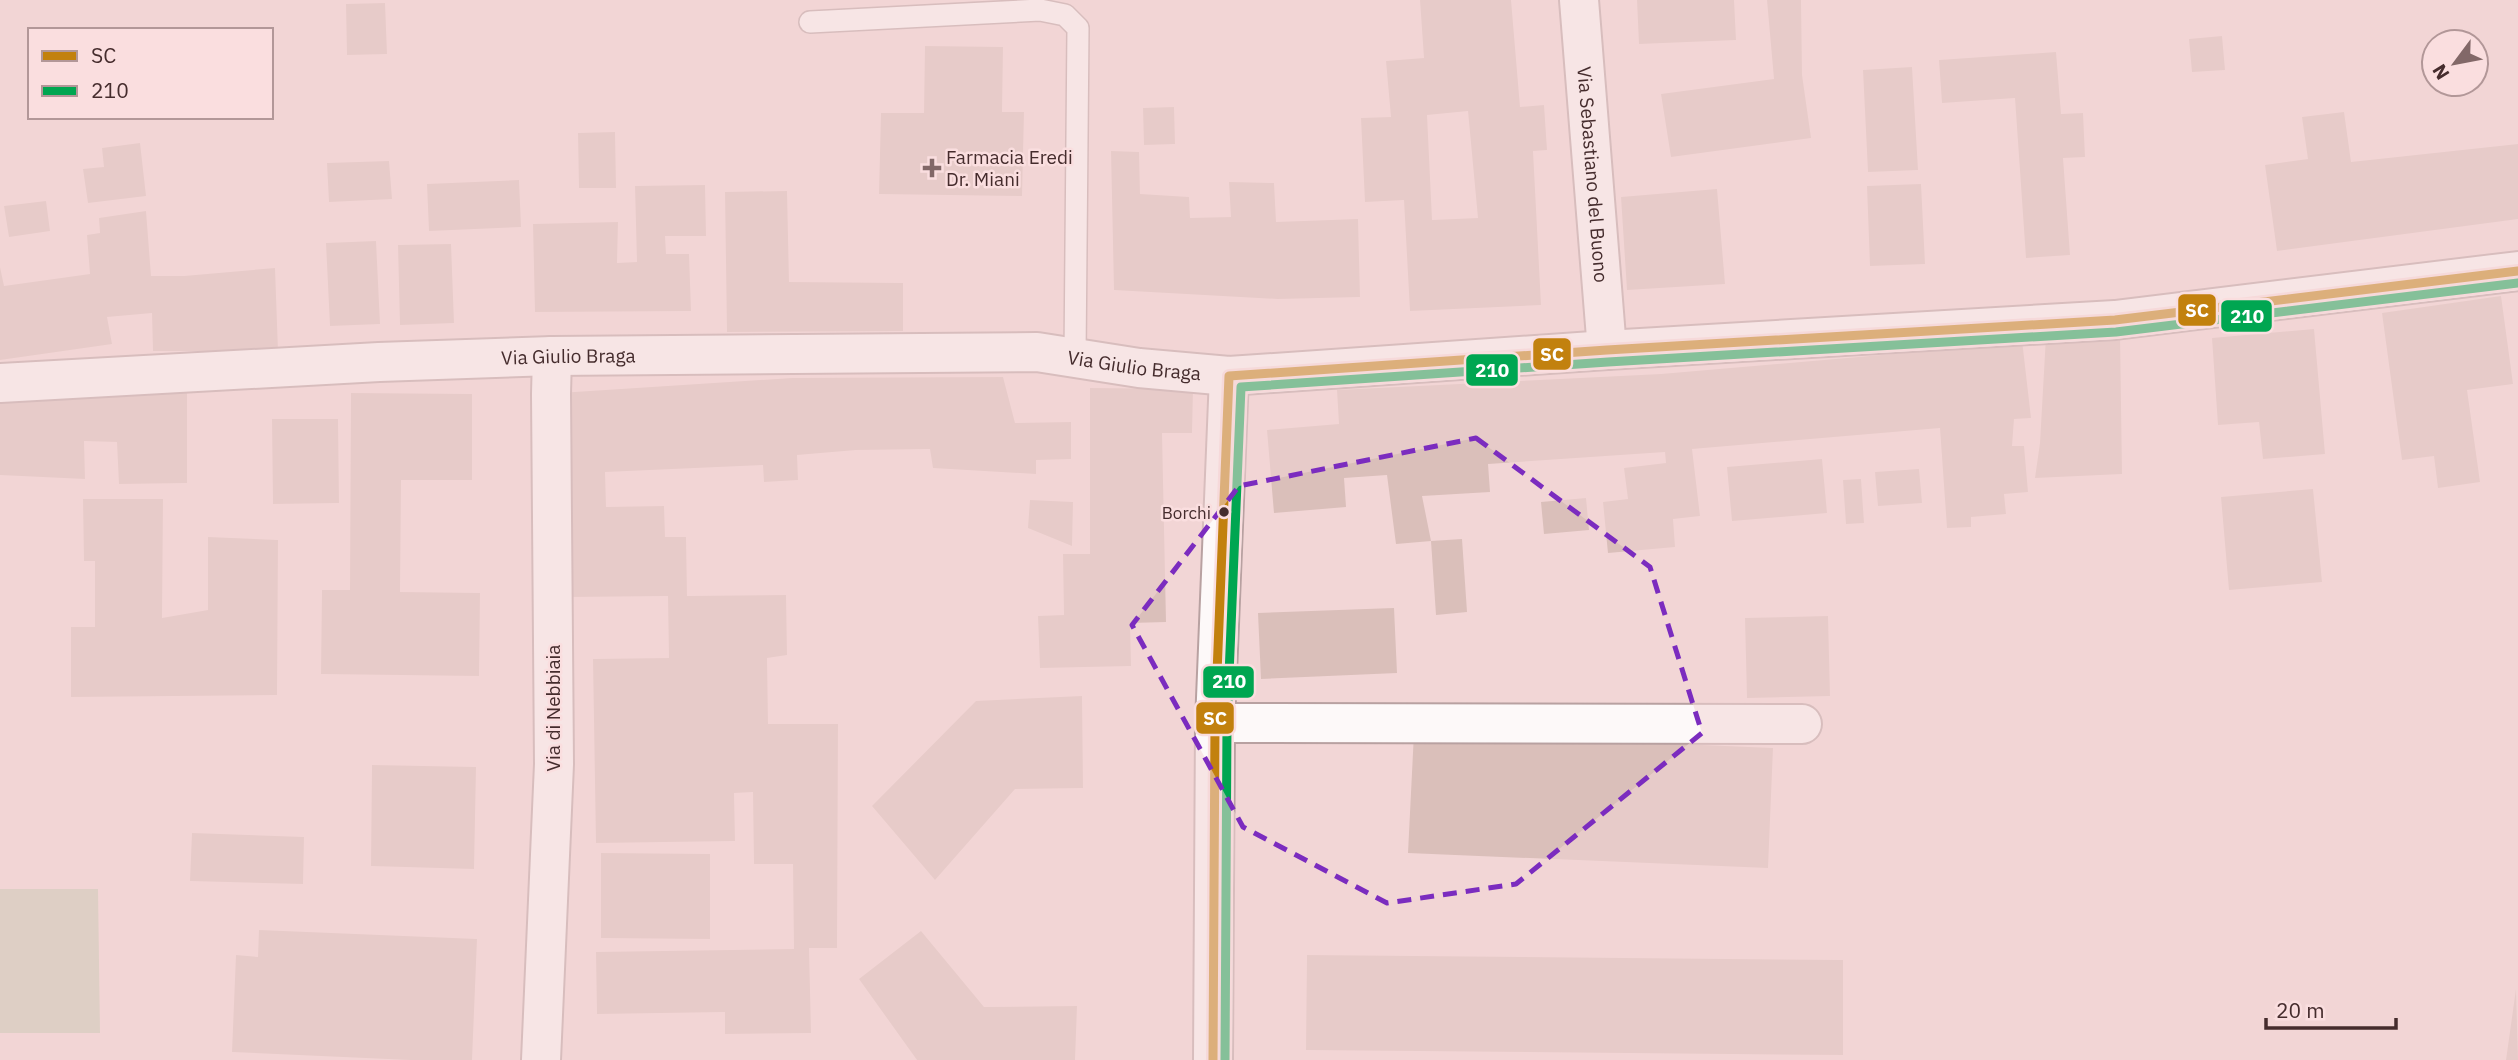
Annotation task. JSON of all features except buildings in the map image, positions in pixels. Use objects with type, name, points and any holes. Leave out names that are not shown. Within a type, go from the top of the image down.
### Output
[{"type":"street","name":"Via Sebastiano del Buono","points":[[1579,0],[1606,349]]},
{"type":"street","name":"Via Giulio Braga","points":[[0,383],[379,362],[552,356],[1037,352],[1139,368],[1229,376],[1606,349],[2115,320],[2518,271]]},
{"type":"street","name":"Via di Nebbiaia","points":[[541,1060],[554,764],[552,356]]},
{"type":"street","points":[[1213,1060],[1215,723],[1229,376]]},
{"type":"street","points":[[1215,723],[1802,724]]},
{"type":"lane","points":[[810,22],[1040,10],[1065,15],[1078,28],[1075,356]]},
{"type":"highlighted area","points":[[1476,438],[1650,567],[1702,733],[1516,884],[1387,903],[1243,827],[1132,625],[1239,486]]},
{"type":"green space","points":[[0,889],[98,889],[100,1033],[0,1033]]},
{"type":"transit line","name":"SC","points":[[1229,376],[1607,350],[2115,320],[2518,271]]},
{"type":"transit line","name":"210","points":[[1225,1060],[1227,723],[1241,387],[2116,332],[2518,283]]},
{"type":"transit line","name":"SC","points":[[1213,1060],[1215,723],[1229,376]]},
{"type":"place","name":"Farmacia Eredi Dr. Miani","points":[[932,168]]},
{"type":"place","name":"Borchi","points":[[1224,512]]}]
